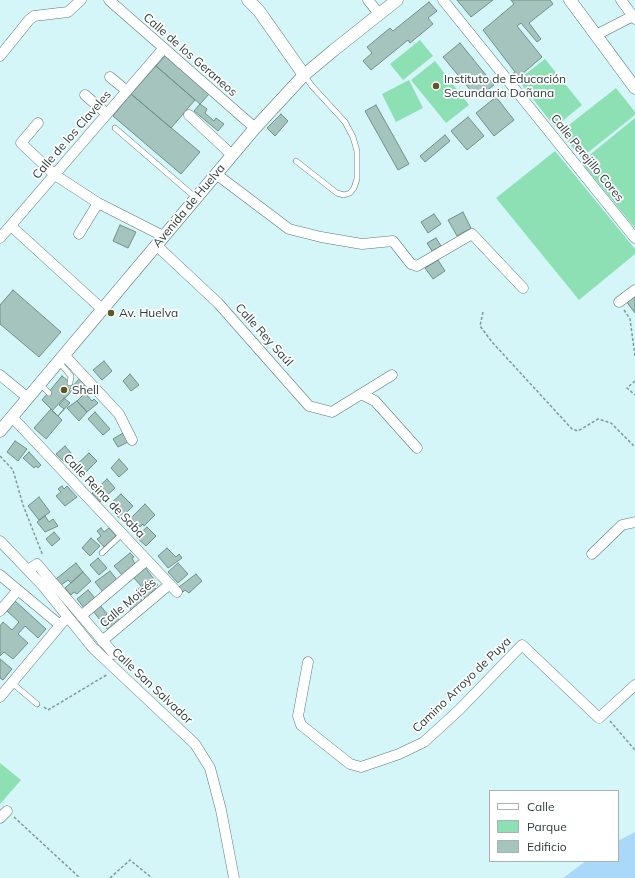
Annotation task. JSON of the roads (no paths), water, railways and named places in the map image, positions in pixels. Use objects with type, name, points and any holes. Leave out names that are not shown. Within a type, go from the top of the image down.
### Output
[{"type":"street","points":[[0,56],[29,20],[34,16],[68,12],[81,0]]},
{"type":"street","name":"Calle de los Geraneos","points":[[109,0],[163,49],[255,128]]},
{"type":"street","points":[[248,0],[259,11],[304,76]]},
{"type":"street","points":[[368,0],[380,14]]},
{"type":"street","name":"Avenida de Huelva","points":[[0,431],[28,398],[44,389],[61,358],[255,128],[304,76],[397,0]]},
{"type":"street","name":"Calle Perejillo Cores","points":[[443,0],[635,238]]},
{"type":"street","points":[[570,0],[635,88]]},
{"type":"street","points":[[596,34],[634,17],[621,0]]},
{"type":"street","name":"Calle de los Claveles","points":[[0,238],[163,49]]},
{"type":"street","points":[[110,77],[127,91]]},
{"type":"street","points":[[85,96],[107,114]]},
{"type":"street","points":[[189,115],[232,155]]},
{"type":"street","name":"Calle Rey Saúl","points":[[38,123],[21,143],[55,175],[160,240],[309,406],[332,412],[392,375]]},
{"type":"street","points":[[216,174],[289,228],[321,237],[362,244],[393,241],[411,264],[417,266],[472,234],[523,288]]},
{"type":"street","points":[[79,234],[98,203]]},
{"type":"street","points":[[11,226],[102,308]]},
{"type":"street","points":[[619,302],[635,290]]},
{"type":"street","points":[[61,358],[119,414],[132,440]]},
{"type":"street","points":[[0,375],[28,398]]},
{"type":"street","points":[[361,394],[375,401],[417,448]]},
{"type":"street","name":"Calle Reina de Saba","points":[[12,417],[177,592]]},
{"type":"street","points":[[592,554],[622,525],[627,522],[635,522]]},
{"type":"street","name":"Calle San Salvador","points":[[0,541],[43,586],[63,621],[195,744],[210,768],[221,810],[234,878]]},
{"type":"street","points":[[81,616],[147,560]]},
{"type":"street","points":[[28,570],[37,564],[114,654]]},
{"type":"street","points":[[0,575],[18,590],[63,621],[12,683],[2,692]]},
{"type":"street","name":"Calle Moisés","points":[[102,641],[170,584]]},
{"type":"street","points":[[0,612],[18,590]]},
{"type":"street","name":"Camino Arroyo de Puya","points":[[308,662],[298,716],[301,725],[350,764],[361,767],[371,765],[399,754],[424,742],[459,710],[522,645],[601,715],[635,685]]},
{"type":"lane","points":[[296,161],[337,193],[344,195],[350,193],[354,188],[357,179],[357,151],[353,136],[345,122],[304,76]]},
{"type":"lane","points":[[115,128],[196,198]]},
{"type":"lane","points":[[61,358],[71,376],[70,383]]},
{"type":"lane","points":[[102,553],[122,534]]},
{"type":"lane","points":[[12,683],[37,704]]},
{"type":"water","points":[[635,832],[635,878],[563,878],[585,862],[619,862],[619,840]]},
{"type":"place","name":"Instituto de Educación Secundaria Doñana","points":[[436,86]]},
{"type":"place","name":"Av. Huelva","points":[[111,313]]},
{"type":"place","name":"Shell","points":[[64,390]]}]
